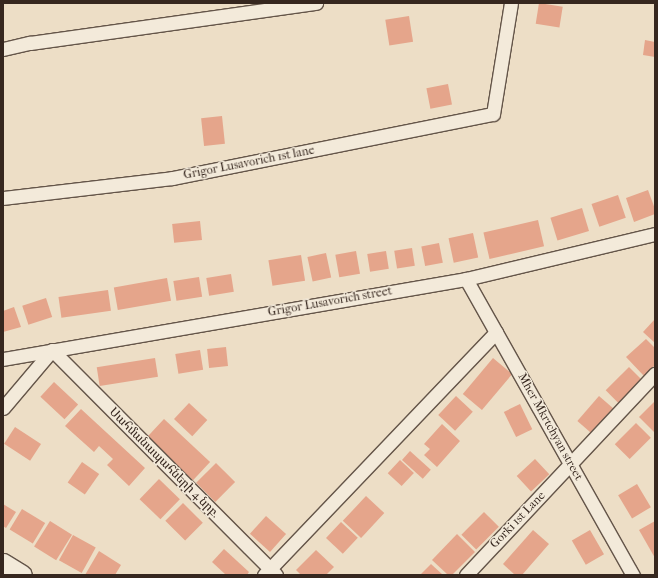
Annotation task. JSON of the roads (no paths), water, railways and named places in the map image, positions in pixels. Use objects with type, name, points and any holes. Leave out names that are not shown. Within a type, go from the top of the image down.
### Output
[{"type":"street","points":[[3,49],[30,43],[316,3]]},
{"type":"street","name":"Grigor Lusavorich 1st lane","points":[[3,198],[172,178],[493,114],[511,3]]},
{"type":"street","name":"Grigor Lusavorich street","points":[[3,359],[466,279],[655,234]]},
{"type":"street","name":"Mher Mkrtchyan street","points":[[466,279],[633,575]]},
{"type":"street","points":[[270,573],[496,332]]},
{"type":"street","points":[[3,408],[52,350]]},
{"type":"street","name":"Սահմանապահների 4 նրբ.","points":[[52,350],[270,573]]},
{"type":"street","name":"Gorki 1st Lane","points":[[466,575],[655,374]]},
{"type":"street","points":[[3,563],[22,575]]}]
